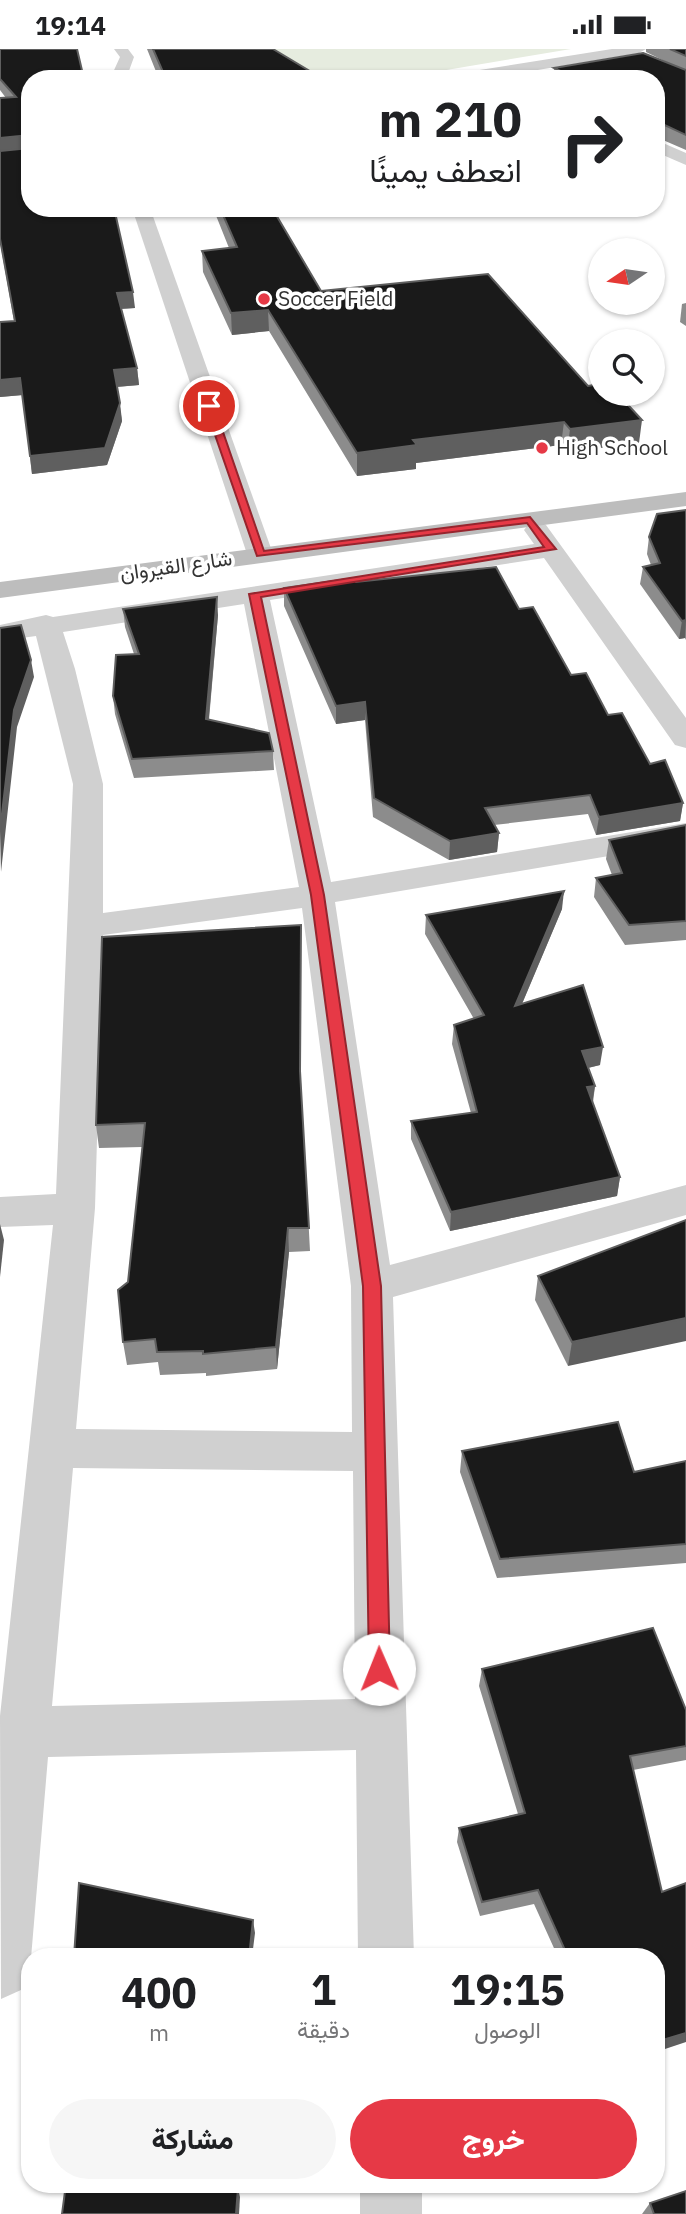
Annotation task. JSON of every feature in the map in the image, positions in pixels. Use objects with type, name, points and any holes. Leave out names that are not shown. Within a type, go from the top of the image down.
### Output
[{"type":"main road","name":"شارع القيروان","points":[[0,590],[686,499]]},
{"type":"street","points":[[121,49],[127,57],[122,70]]},
{"type":"street","points":[[507,70],[627,50],[649,61]]},
{"type":"street","points":[[665,150],[686,160]]},
{"type":"street","points":[[144,217],[260,554]]},
{"type":"street","points":[[530,520],[673,699],[686,739]]},
{"type":"street","points":[[0,633],[46,623],[551,549]]},
{"type":"street","points":[[255,594],[317,895],[372,1286],[386,1948]]},
{"type":"street","points":[[1,1970],[75,1208],[86,926],[88,784],[61,669],[46,623]]},
{"type":"street","points":[[86,926],[317,895],[686,833]]},
{"type":"street","points":[[372,1286],[686,1200]]},
{"type":"street","points":[[0,1212],[75,1208]]},
{"type":"street","points":[[52,1448],[375,1452]]},
{"type":"street","points":[[25,1733],[380,1724]]},
{"type":"street","points":[[391,2193],[391,2214]]},
{"type":"shaded area","points":[[265,49],[571,49],[446,70],[305,70]]},
{"type":"building","points":[[0,49],[77,49],[82,70],[21,70],[21,136],[0,138],[0,98],[16,97],[0,79]]},
{"type":"building","points":[[153,49],[273,49],[308,70],[162,70]]},
{"type":"building","points":[[670,49],[686,49],[686,56]]},
{"type":"building","points":[[643,53],[686,70],[686,135],[665,125],[665,70],[554,68]]},
{"type":"building","points":[[21,149],[21,217],[116,217],[133,292],[117,293],[137,368],[114,370],[120,403],[105,448],[30,456],[20,378],[0,380],[0,322],[15,321],[0,239],[0,151]]},
{"type":"building","points":[[224,217],[277,217],[321,291],[488,274],[588,386],[588,406],[629,406],[642,420],[570,429],[564,422],[413,440],[417,445],[357,453],[268,310],[231,313],[202,251],[237,247]]},
{"type":"building","points":[[686,510],[686,620],[682,621],[643,567],[660,563],[649,537],[657,514]]},
{"type":"building","points":[[496,567],[519,609],[533,607],[571,675],[586,673],[608,715],[622,713],[650,764],[665,760],[683,803],[599,817],[590,795],[485,808],[499,833],[450,841],[374,798],[365,702],[336,706],[284,588],[354,578],[356,582]]},
{"type":"building","points":[[217,597],[206,719],[269,733],[273,751],[132,759],[113,696],[116,655],[139,654],[123,609]]},
{"type":"building","points":[[21,625],[31,660],[14,710],[0,831],[0,628]]},
{"type":"building","points":[[686,825],[686,921],[629,925],[596,878],[622,873],[609,840]]},
{"type":"building","points":[[564,891],[515,1006],[583,985],[603,1047],[582,1051],[595,1086],[587,1087],[620,1177],[451,1212],[411,1121],[477,1112],[454,1025],[484,1015],[426,915]]},
{"type":"building","points":[[301,925],[300,1071],[309,1228],[288,1228],[276,1347],[203,1354],[203,1351],[157,1352],[155,1339],[123,1342],[118,1290],[128,1282],[145,1123],[96,1125],[102,937]]},
{"type":"building","points":[[686,1220],[686,1318],[572,1342],[538,1276]]},
{"type":"building","points":[[618,1422],[634,1472],[686,1461],[686,1544],[500,1559],[462,1451]]},
{"type":"building","points":[[653,1628],[686,1710],[686,1746],[630,1756],[662,1892],[686,1883],[686,2033],[665,2039],[665,1948],[564,1948],[538,1890],[482,1902],[459,1828],[525,1813],[482,1669]]},
{"type":"building","points":[[79,1883],[253,1920],[250,1948],[75,1948]]},
{"type":"building","points":[[686,2191],[686,2214],[654,2214],[650,2203]]},
{"type":"building","points":[[65,2193],[238,2193],[236,2214],[62,2214]]},
{"type":"place","name":"Soccer Field","points":[[264,299]]},
{"type":"place","name":"High School","points":[[542,448]]},
{"type":"route","points":[[209,406],[260,554],[530,520],[551,549],[255,594],[317,895],[372,1286],[379,1669]]}]
